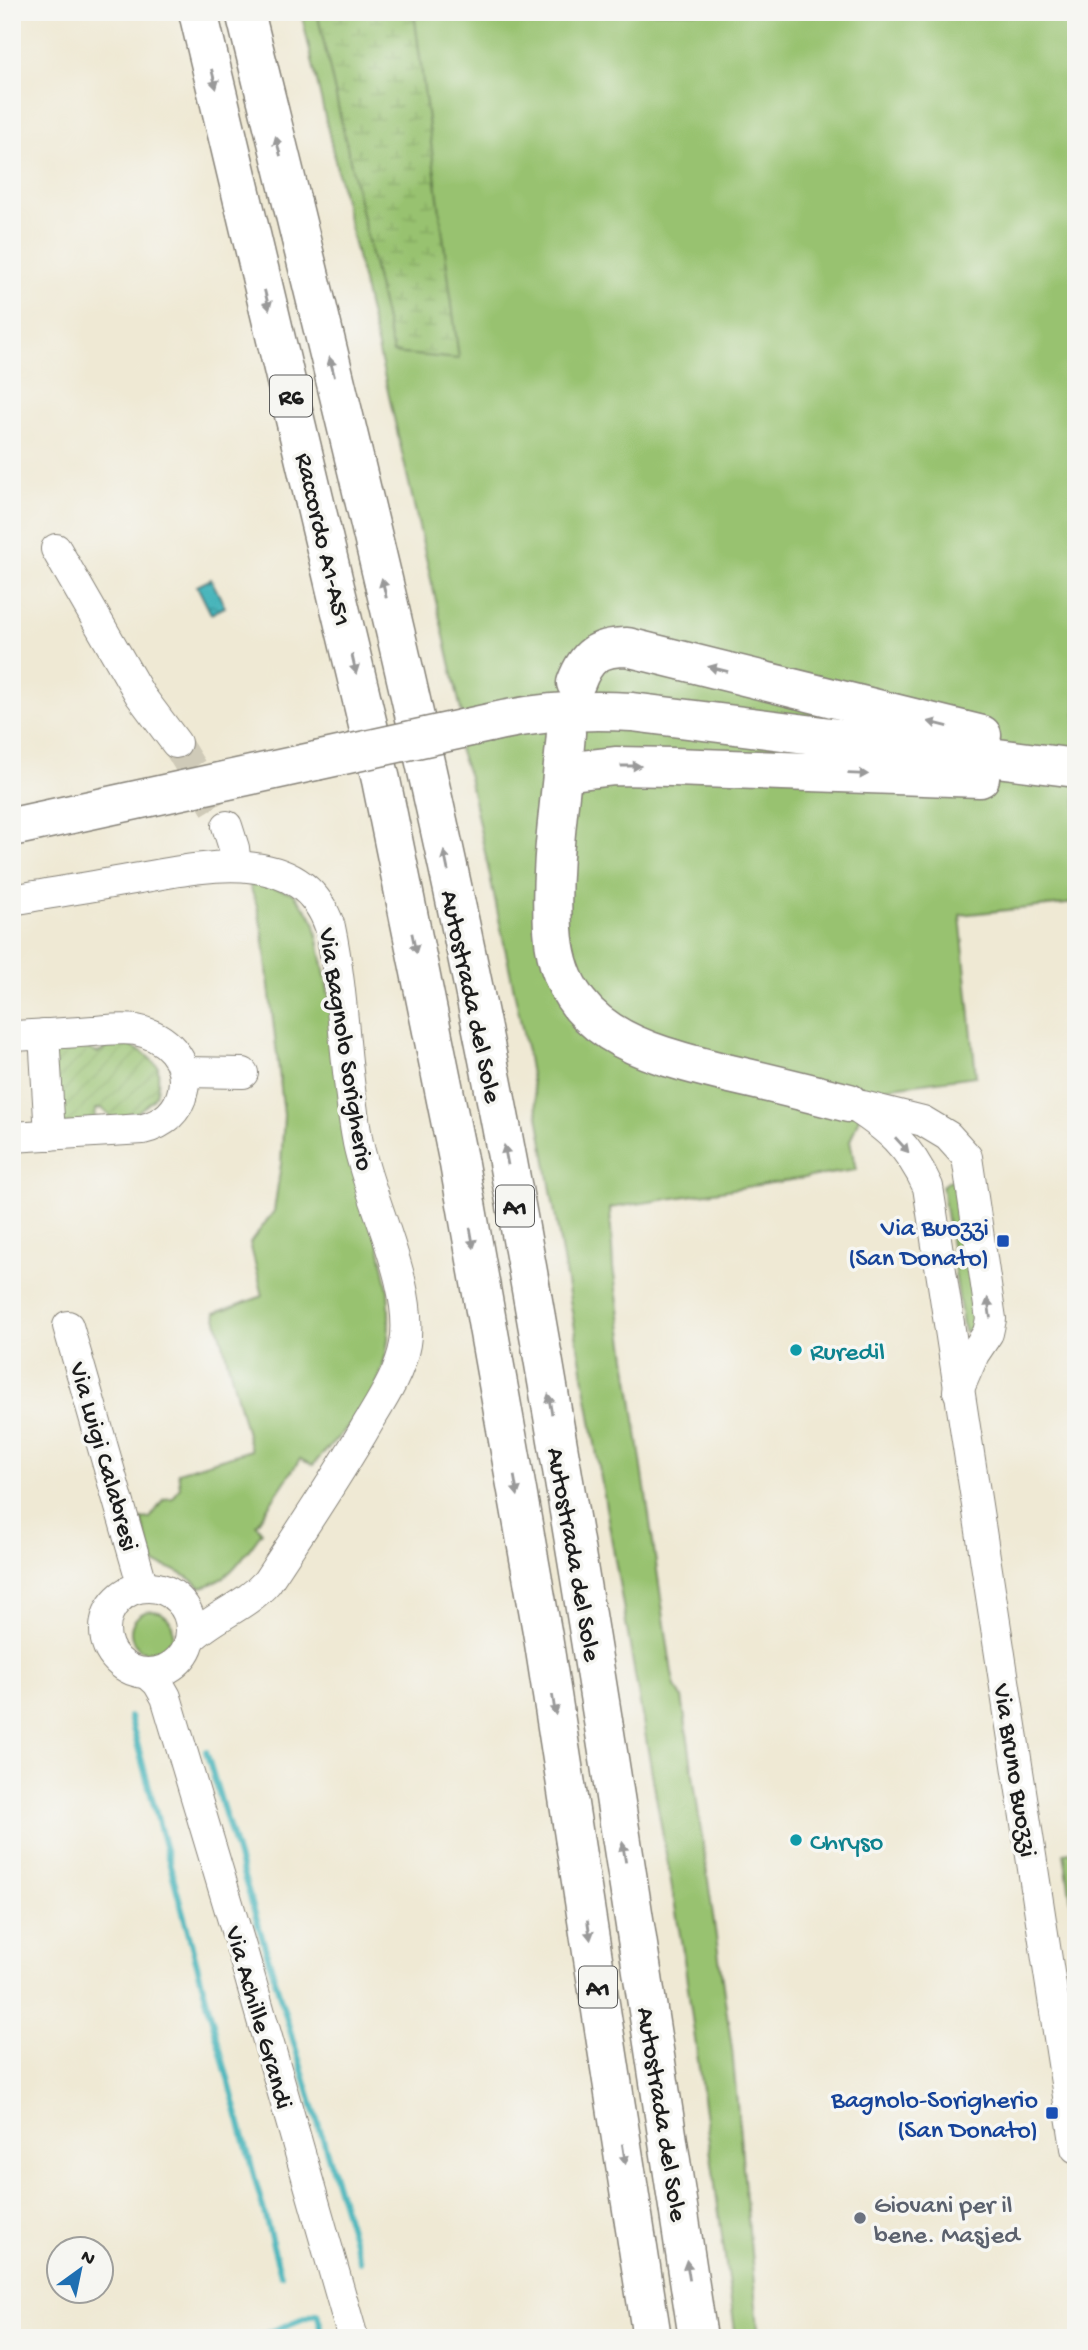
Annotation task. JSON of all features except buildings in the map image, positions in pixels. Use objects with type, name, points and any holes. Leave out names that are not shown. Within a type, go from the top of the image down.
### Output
[{"type":"highway","name":"Raccordo A1-A51","points":[[198,12],[381,780]]},
{"type":"highway","name":"Raccordo A1-A51","points":[[245,12],[337,386],[428,774]]},
{"type":"highway","points":[[576,683],[587,661],[598,652],[611,647],[627,647],[1076,759]]},
{"type":"highway","points":[[12,827],[519,716],[574,710],[632,712],[1076,768]]},
{"type":"highway","points":[[566,733],[552,872],[552,932],[561,970],[572,995],[608,1032],[638,1048],[674,1060],[849,1103]]},
{"type":"highway","points":[[563,772],[615,766],[673,766],[1076,780]]},
{"type":"highway","name":"Autostrada del Sole","points":[[428,774],[507,1159],[589,1626],[698,2338]]},
{"type":"highway","name":"Autostrada del Sole","points":[[381,780],[459,1164],[541,1624],[652,2338]]},
{"type":"street","points":[[56,550],[140,695],[176,743]]},
{"type":"street","points":[[226,826],[234,848],[236,866]]},
{"type":"street","name":"Via Bagnolo Sorigherio","points":[[12,900],[196,868],[236,866],[276,872],[290,877],[314,894],[327,917],[333,940],[358,1144],[402,1289],[406,1317],[405,1343],[397,1370],[346,1461],[267,1582],[258,1592],[217,1617],[191,1638]]},
{"type":"street","points":[[12,1036],[137,1030],[158,1037],[168,1044],[178,1057],[184,1072],[182,1096],[170,1116],[161,1123],[143,1129],[12,1137]]},
{"type":"street","points":[[44,1034],[50,1135]]},
{"type":"street","points":[[184,1072],[243,1073]]},
{"type":"street","points":[[849,1103],[923,1121],[948,1136],[967,1157],[991,1319],[988,1334],[968,1365],[958,1392]]},
{"type":"street","name":"Via Bruno Buozzi","points":[[849,1103],[883,1124],[916,1162],[928,1187],[1076,2148]]},
{"type":"street","points":[[928,1187],[928,1174],[936,1163],[945,1159],[967,1157]]},
{"type":"street","name":"Via Luigi Calabresi","points":[[68,1326],[143,1587]]},
{"type":"street","points":[[948,1328],[951,1335],[963,1343],[970,1344],[984,1339]]},
{"type":"street","points":[[182,1603],[191,1626],[191,1638],[182,1657],[161,1668],[133,1670],[121,1663],[111,1652],[106,1639],[110,1611],[118,1599],[129,1591],[143,1587],[158,1588],[198,1612],[217,1617]]},
{"type":"street","name":"Via Achille Grandi","points":[[161,1668],[158,1684],[166,1697],[244,1957],[353,2338]]},
{"type":"green space","points":[[301,12],[1076,12],[1076,903],[960,915],[976,1076],[870,1090],[850,1141],[856,1170],[610,1208],[613,1268],[672,1673],[675,1687],[682,1697],[732,2049],[759,2338],[736,2338],[683,1952],[527,1052],[469,777],[457,744],[468,741]]},
{"type":"green space","points":[[317,12],[414,12],[459,359],[393,353]]},
{"type":"green space","points":[[248,880],[293,893],[314,920],[388,1290],[388,1343],[380,1376],[353,1421],[313,1465],[300,1459],[256,1525],[262,1532],[243,1558],[229,1573],[201,1587],[180,1572],[155,1564],[141,1519],[150,1518],[164,1499],[173,1498],[180,1487],[178,1472],[251,1450],[215,1313],[263,1296],[250,1243],[274,1211],[281,1164],[284,1115],[263,935]]},
{"type":"green space","points":[[128,1036],[130,1046],[143,1052],[158,1066],[156,1095],[134,1114],[134,1126],[109,1121],[109,1115],[102,1108],[96,1109],[94,1127],[52,1130],[48,1038],[86,1042],[90,1050],[98,1053],[104,1049],[105,1043]]},
{"type":"green space","points":[[957,1179],[983,1319],[975,1328],[964,1332],[942,1186]]},
{"type":"green space","points":[[152,1611],[167,1617],[173,1632],[167,1647],[152,1653],[137,1647],[131,1632],[137,1617]]},
{"type":"green space","points":[[1076,1851],[1076,1935],[1064,1853]]},
{"type":"water","points":[[211,579],[225,607],[211,614],[197,586]]},
{"type":"waterway","points":[[130,1717],[281,2275]]},
{"type":"waterway","points":[[206,1751],[360,2262]]},
{"type":"waterway","points":[[255,2338],[317,2313],[324,2338]]},
{"type":"tunnel","points":[[176,743],[227,826]]},
{"type":"place","name":"Via Buozzi (San Donato)","points":[[1003,1241]]},
{"type":"place","name":"Ruredil","points":[[796,1350]]},
{"type":"place","name":"Chryso","points":[[796,1840]]},
{"type":"place","name":"Bagnolo-Sorigherio (San Donato)","points":[[1052,2113]]},
{"type":"place","name":"Giovani per il bene. Masjed","points":[[860,2218]]}]
